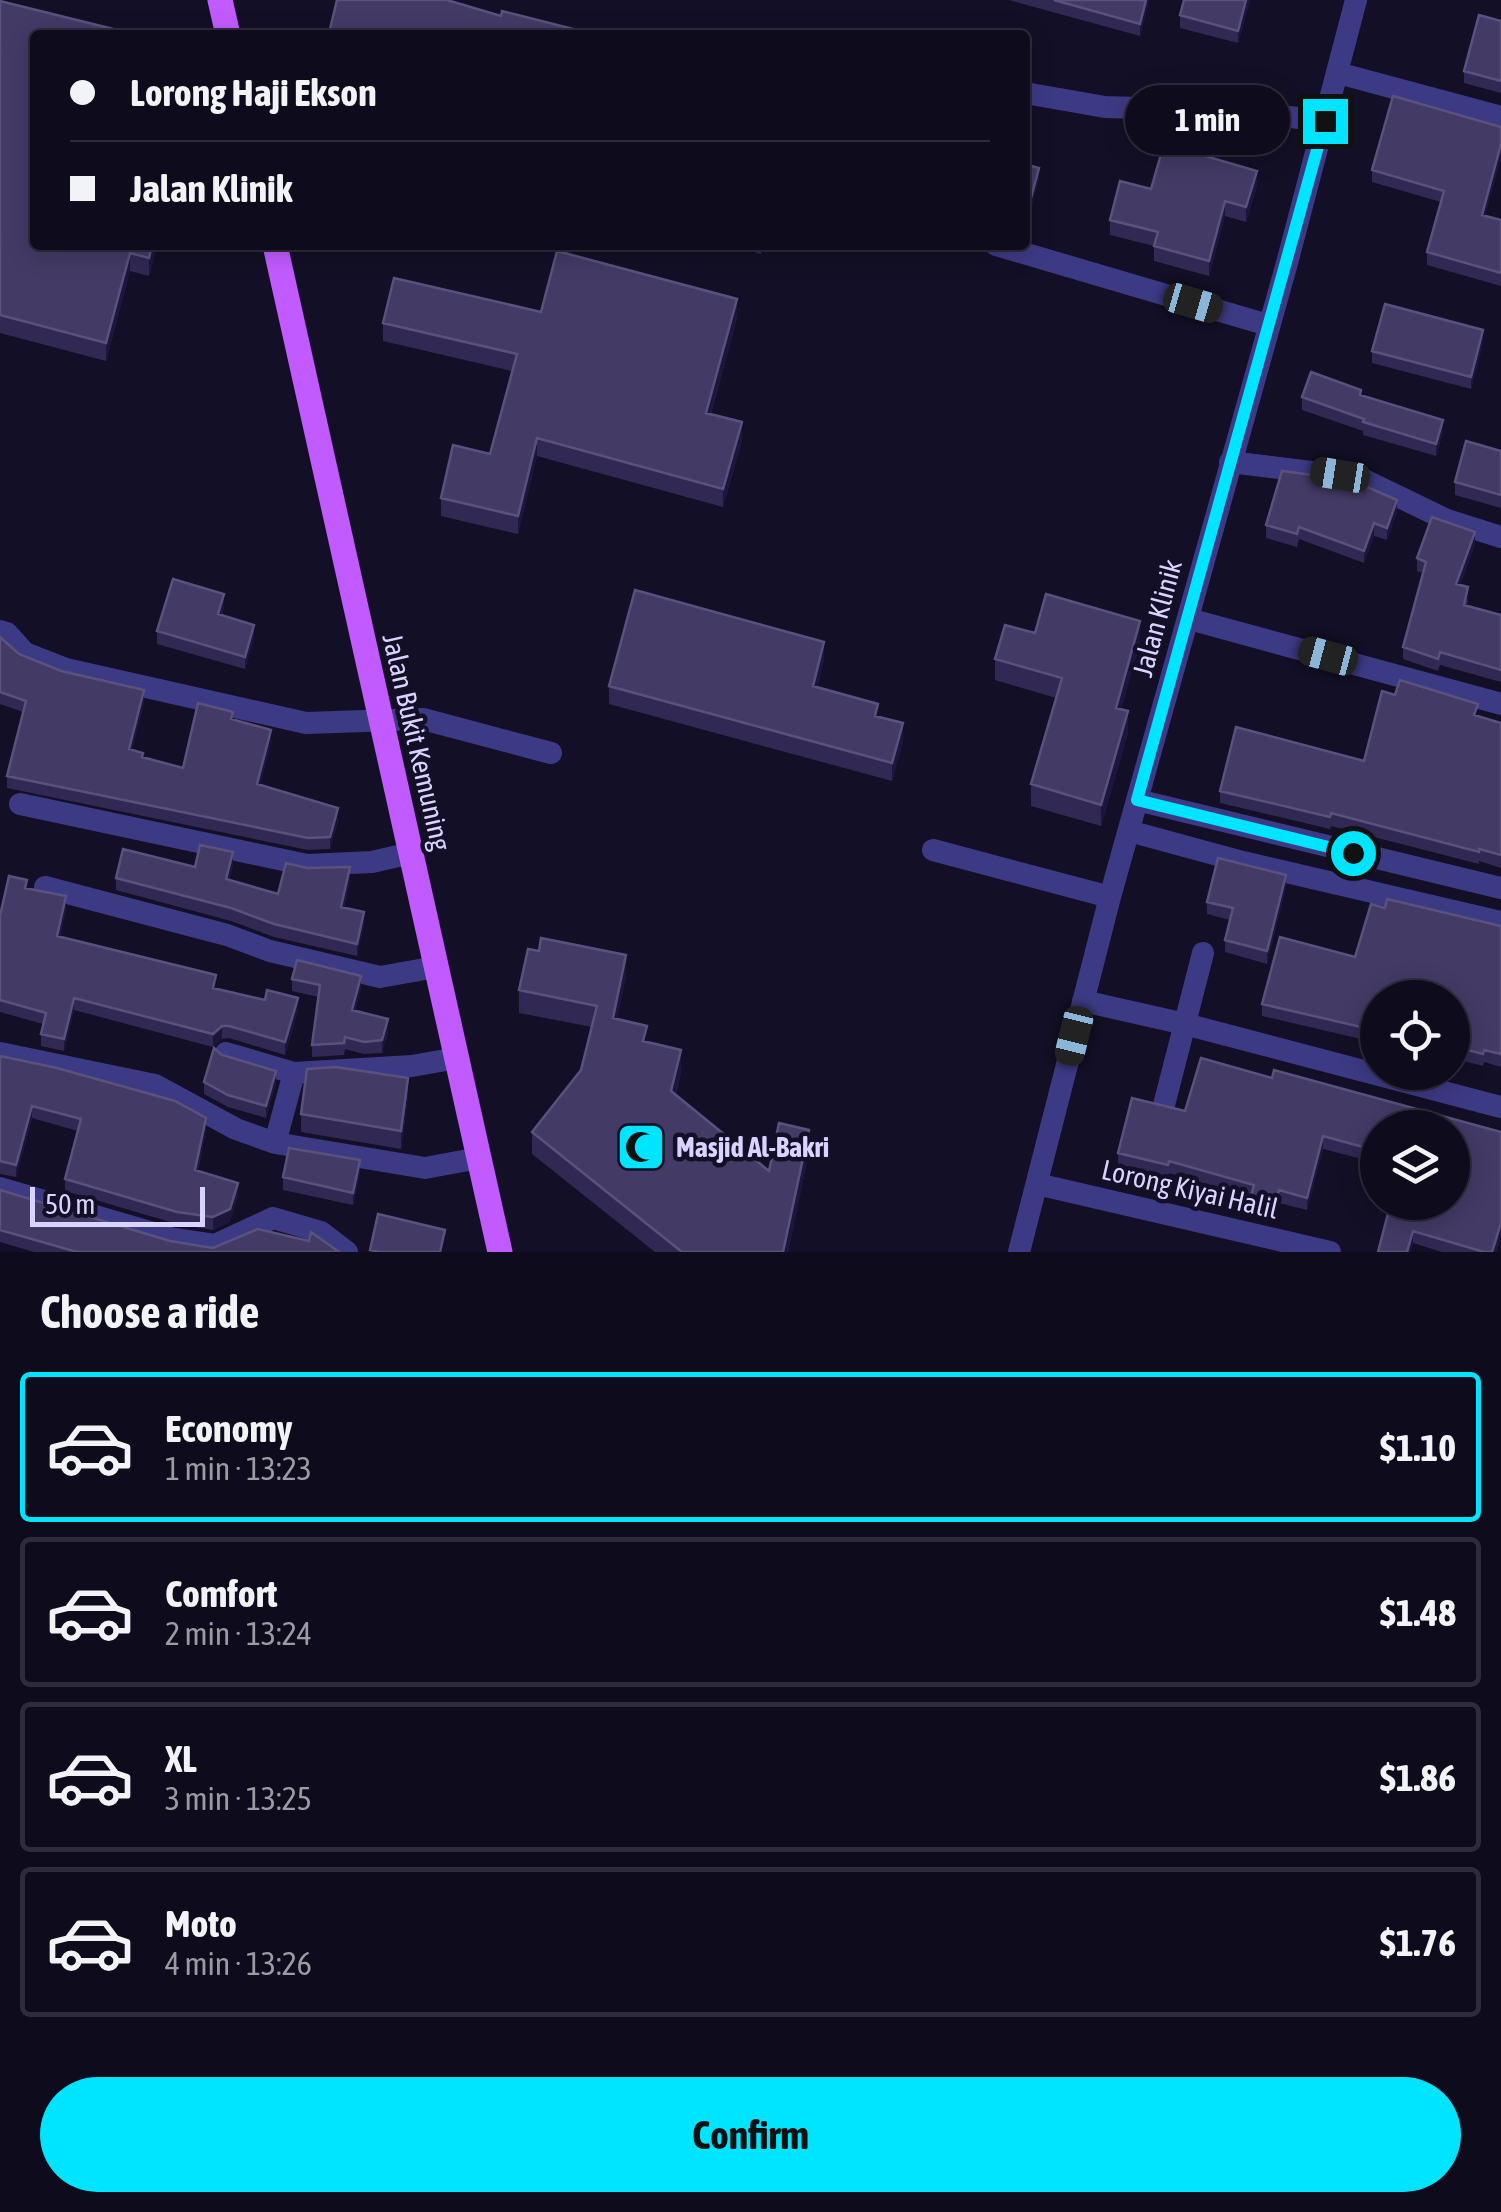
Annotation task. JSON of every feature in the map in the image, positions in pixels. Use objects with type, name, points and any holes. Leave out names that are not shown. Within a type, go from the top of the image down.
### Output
[{"type":"main road","points":[[220,0],[227,30]]},
{"type":"main road","name":"Jalan Bukit Kemuning","points":[[276,250],[500,1252]]},
{"type":"street","name":"Jalan Klinik","points":[[1018,1252],[1110,897],[1356,0]]},
{"type":"street","points":[[1338,73],[1501,116]]},
{"type":"street","points":[[1030,94],[1105,106],[1236,111],[1325,121]]},
{"type":"street","points":[[1013,250],[1268,325]]},
{"type":"street","points":[[1230,462],[1360,478],[1447,520],[1501,537]]},
{"type":"street","points":[[1189,619],[1501,704]]},
{"type":"street","points":[[0,631],[7,633],[25,653],[66,669],[306,724],[423,719],[552,754]]},
{"type":"street","points":[[1137,800],[1501,888]]},
{"type":"street","points":[[20,804],[307,864],[372,862],[411,852]]},
{"type":"street","points":[[1128,831],[1242,862],[1501,922]]},
{"type":"street","points":[[933,850],[1110,897]]},
{"type":"street","points":[[46,887],[227,935],[270,951],[380,977],[436,967]]},
{"type":"street","points":[[1164,1105],[1202,953]]},
{"type":"street","points":[[1083,1002],[1185,1024],[1501,1107]]},
{"type":"street","points":[[0,1053],[155,1085],[236,1129],[275,1144],[425,1168],[479,1158]]},
{"type":"street","points":[[226,1053],[294,1073],[412,1066],[456,1058]]},
{"type":"street","points":[[275,1144],[294,1073]]},
{"type":"street","name":"Lorong Kiyai Halil","points":[[1037,1184],[1330,1252]]},
{"type":"street","points":[[0,1188],[174,1239],[215,1245],[274,1218],[321,1232],[347,1252]]},
{"type":"building","points":[[337,0],[447,0],[501,16],[502,11],[577,30],[334,30],[330,29]]},
{"type":"building","points":[[1054,0],[1146,0],[1140,24]]},
{"type":"building","points":[[1184,0],[1246,0],[1238,31],[1180,15]]},
{"type":"building","points":[[0,1],[113,29],[30,30],[30,250],[151,250],[149,258],[130,253],[106,343],[0,315]]},
{"type":"building","points":[[1479,15],[1501,21],[1501,81],[1464,71]]},
{"type":"building","points":[[1393,96],[1501,127],[1501,144],[1482,215],[1501,220],[1501,273],[1427,252],[1444,191],[1372,170]]},
{"type":"building","points":[[1164,144],[1257,171],[1246,207],[1225,201],[1209,261],[1154,246],[1158,232],[1110,220],[1120,181],[1151,189]]},
{"type":"building","points":[[1030,165],[1039,168],[1030,202]]},
{"type":"building","points":[[557,251],[737,299],[706,413],[742,422],[723,489],[537,438],[518,516],[441,498],[453,445],[490,454],[517,354],[383,323],[394,278],[541,312]]},
{"type":"building","points":[[1385,304],[1483,330],[1471,377],[1372,351]]},
{"type":"building","points":[[1311,372],[1361,390],[1360,395],[1443,420],[1436,444],[1363,422],[1364,419],[1302,397]]},
{"type":"building","points":[[1466,441],[1501,451],[1501,495],[1455,482]]},
{"type":"building","points":[[1282,471],[1351,480],[1397,500],[1387,528],[1374,523],[1364,551],[1299,527],[1297,534],[1266,525]]},
{"type":"building","points":[[1432,517],[1475,532],[1456,584],[1468,587],[1464,605],[1501,615],[1501,670],[1440,652],[1438,659],[1403,647],[1426,562],[1417,558]]},
{"type":"building","points":[[173,579],[224,594],[218,614],[254,625],[245,657],[157,631]]},
{"type":"building","points":[[635,590],[824,642],[813,686],[878,704],[875,716],[903,723],[892,763],[609,686]]},
{"type":"building","points":[[1046,594],[1140,621],[1116,708],[1128,711],[1101,805],[1031,784],[1062,678],[995,659],[1005,625],[1035,633]]},
{"type":"building","points":[[0,637],[19,654],[61,671],[144,690],[129,749],[143,753],[142,757],[183,768],[198,703],[233,712],[231,719],[271,730],[257,784],[338,808],[330,837],[308,838],[7,776],[26,701],[0,692]]},
{"type":"building","points":[[1400,680],[1478,704],[1474,715],[1501,723],[1501,855],[1331,813],[1330,817],[1220,791],[1236,727],[1364,761],[1382,691],[1395,695]]},
{"type":"building","points":[[200,845],[233,852],[226,879],[278,894],[286,863],[307,868],[350,867],[341,907],[364,912],[357,944],[116,878],[123,849],[195,867]]},
{"type":"building","points":[[1218,858],[1286,875],[1267,951],[1225,940],[1233,908],[1207,902]]},
{"type":"building","points":[[9,876],[27,880],[25,888],[66,896],[57,936],[216,975],[213,988],[265,1000],[267,990],[298,998],[285,1042],[229,1026],[222,1026],[213,1034],[74,998],[64,1039],[41,1034],[46,1013],[0,1000],[0,916]]},
{"type":"building","points":[[1387,899],[1501,926],[1501,1054],[1470,1051],[1470,980],[1360,980],[1360,1027],[1262,1004],[1280,937],[1355,957],[1371,904],[1385,908]]},
{"type":"building","points":[[541,938],[626,955],[613,1018],[647,1026],[643,1041],[681,1050],[671,1091],[769,1171],[779,1123],[809,1130],[783,1252],[682,1252],[532,1132],[581,1070],[597,1006],[519,990],[528,949],[539,951]]},
{"type":"building","points":[[297,960],[361,976],[352,1010],[388,1019],[382,1040],[364,1042],[345,1037],[344,1043],[312,1045],[320,985],[292,979]]},
{"type":"building","points":[[214,1048],[222,1055],[276,1071],[266,1106],[228,1095],[204,1082]]},
{"type":"building","points":[[0,1056],[175,1101],[206,1118],[195,1170],[238,1183],[230,1209],[213,1217],[177,1212],[65,1179],[81,1119],[32,1106],[16,1165],[0,1161]]},
{"type":"building","points":[[1201,1058],[1272,1078],[1274,1070],[1420,1110],[1360,1110],[1360,1146],[1323,1136],[1307,1198],[1279,1190],[1275,1204],[1251,1197],[1254,1185],[1169,1161],[1168,1165],[1118,1153],[1132,1098],[1185,1111]]},
{"type":"building","points":[[336,1067],[408,1078],[401,1131],[301,1114],[307,1069]]},
{"type":"building","points":[[1470,1124],[1501,1132],[1501,1223],[1492,1252],[1413,1231],[1407,1252],[1378,1252],[1386,1220],[1470,1220]]},
{"type":"building","points":[[289,1148],[360,1160],[353,1193],[283,1177]]},
{"type":"building","points":[[0,1190],[170,1241],[213,1248],[258,1229],[309,1241],[311,1232],[339,1252],[77,1252],[0,1230]]},
{"type":"building","points":[[378,1214],[445,1230],[440,1252],[370,1250]]},
{"type":"place","name":"Masjid Al-Bakri","points":[[641,1147]]},
{"type":"route","points":[[1325,121],[1137,800],[1353,853]]}]
